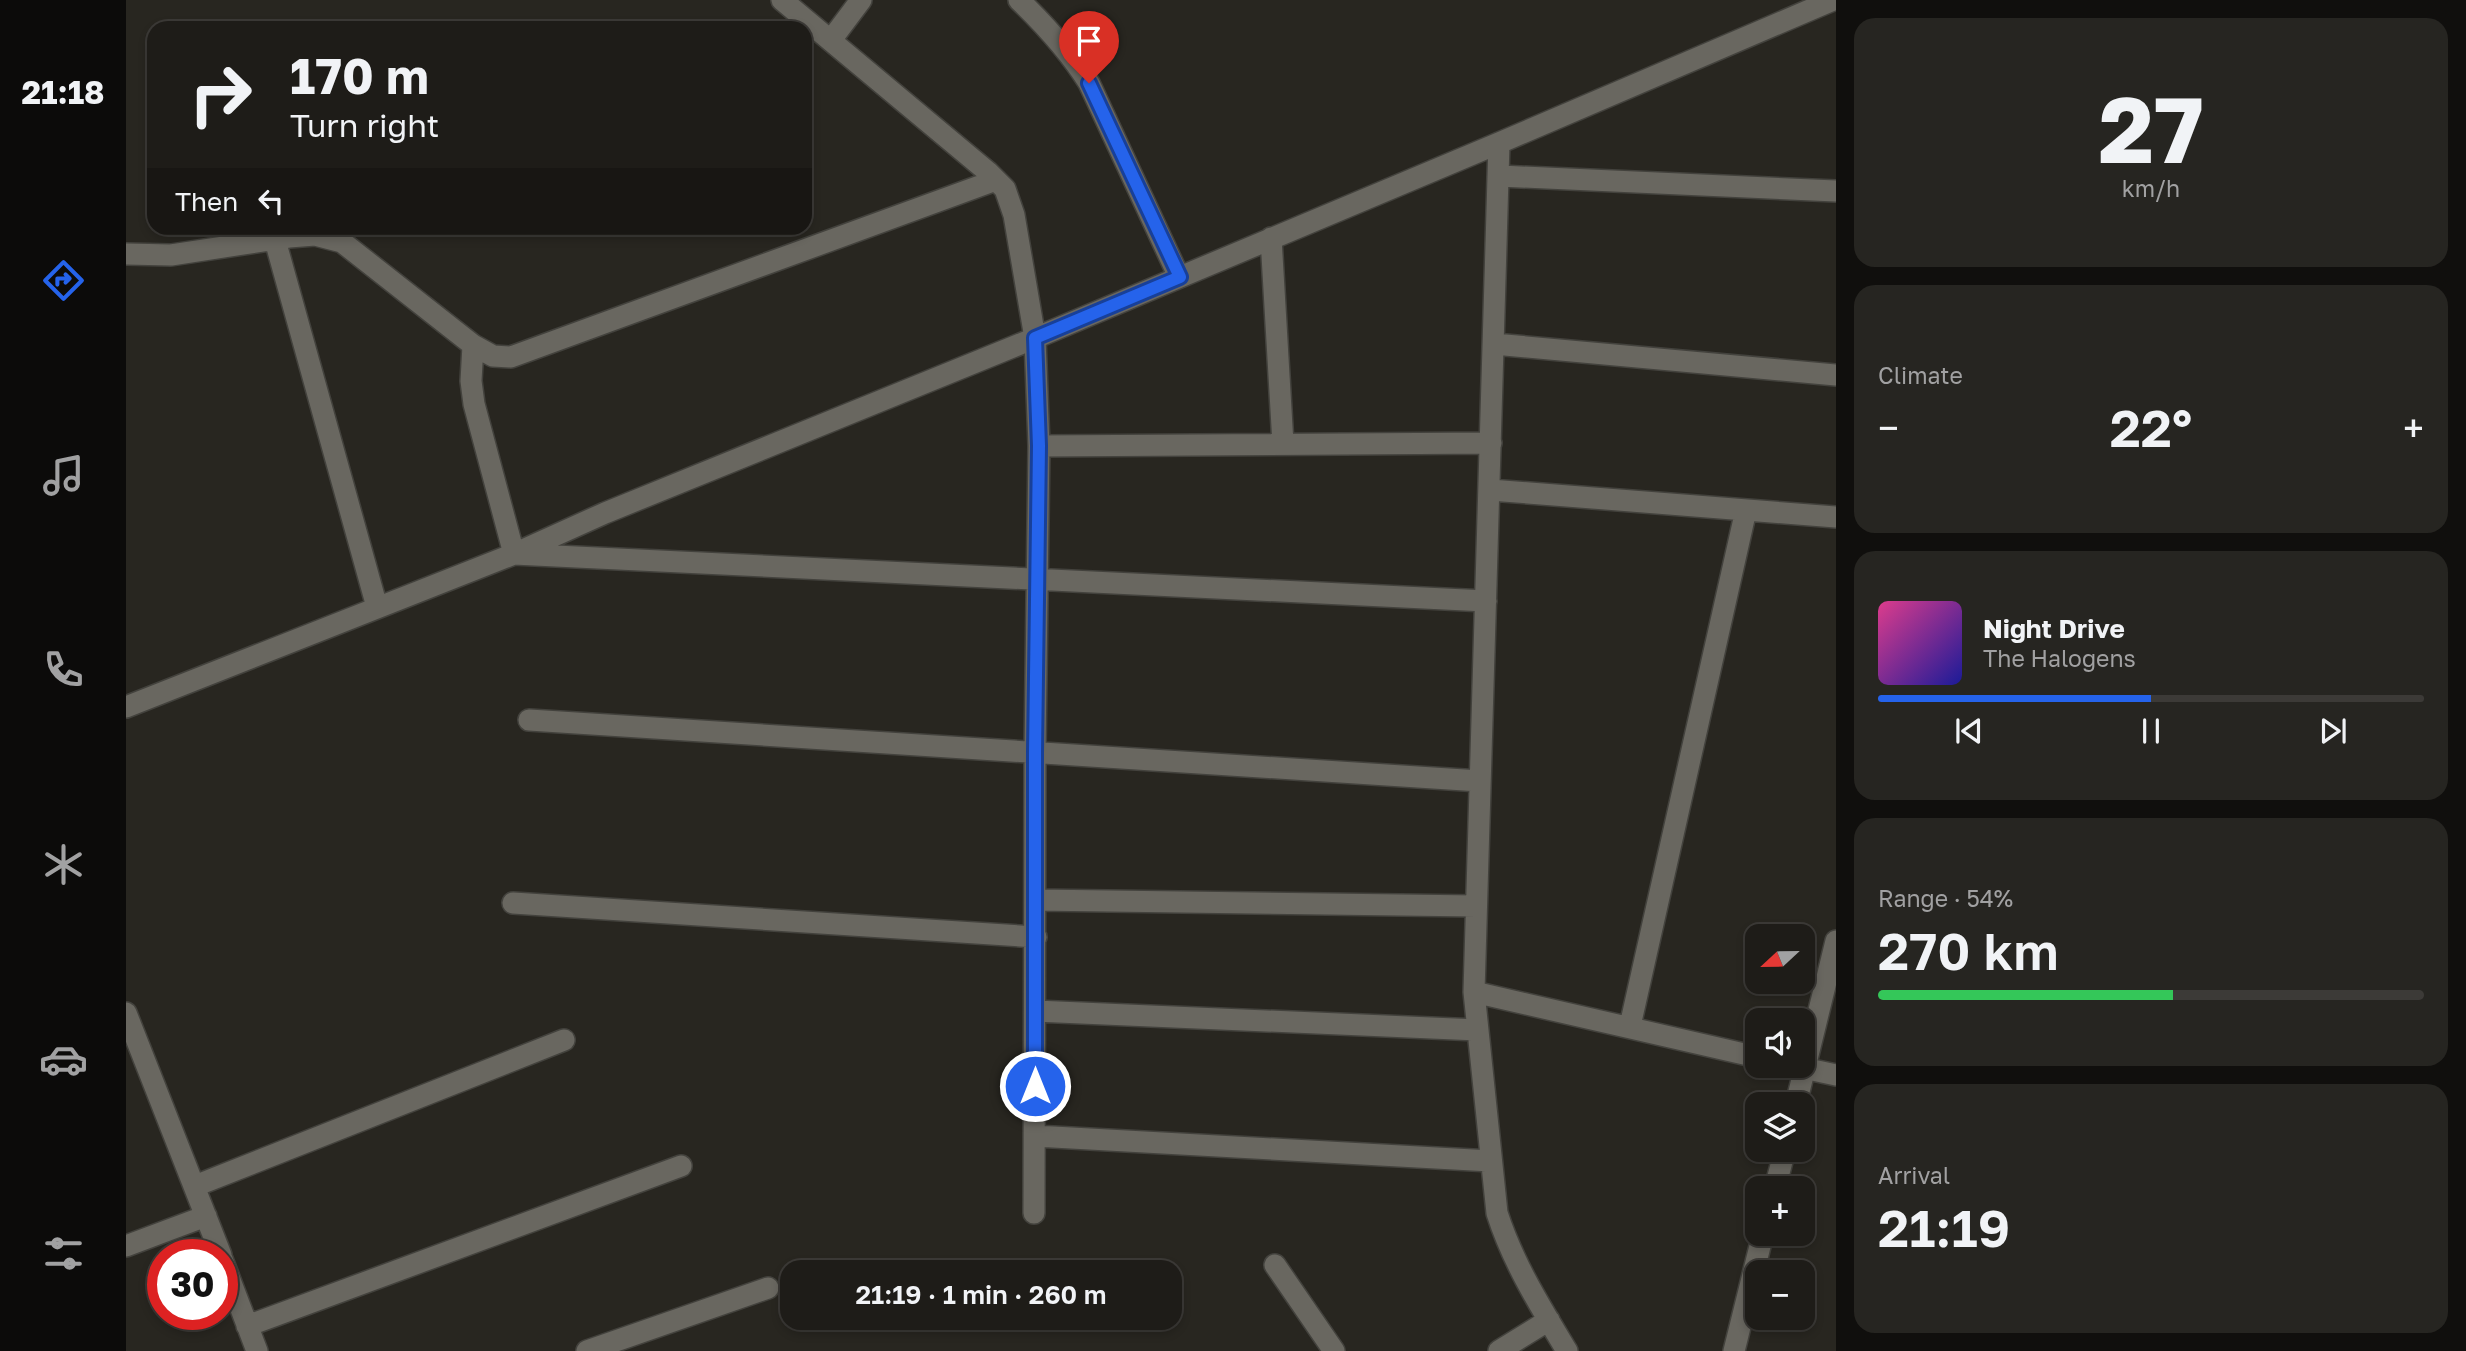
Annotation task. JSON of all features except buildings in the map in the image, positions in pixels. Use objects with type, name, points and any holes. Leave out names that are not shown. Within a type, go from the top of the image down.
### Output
[{"type":"street","points":[[782,0],[808,21]]},
{"type":"street","points":[[831,40],[861,0]]},
{"type":"street","points":[[1019,0],[1072,55],[1089,83],[1180,277]]},
{"type":"street","points":[[126,707],[514,554],[605,513],[1271,239],[1833,0]]},
{"type":"street","points":[[812,24],[996,180],[1005,189],[1014,215],[1035,338],[1039,446],[1034,1213]]},
{"type":"street","points":[[1499,143],[1474,992],[1497,1213],[1519,1270],[1567,1351]]},
{"type":"street","points":[[1500,176],[1836,191]]},
{"type":"street","points":[[126,254],[171,255],[315,235],[342,242],[473,345],[493,356],[511,357],[996,180]]},
{"type":"street","points":[[1271,239],[1283,444]]},
{"type":"street","points":[[275,240],[377,607]]},
{"type":"street","points":[[1494,344],[1836,374]]},
{"type":"street","points":[[473,345],[471,381],[474,404],[514,554]]},
{"type":"street","points":[[1039,446],[1491,443]]},
{"type":"street","points":[[1490,490],[1836,517]]},
{"type":"street","points":[[1630,1026],[1746,510]]},
{"type":"street","points":[[514,554],[1486,601]]},
{"type":"street","points":[[529,720],[1480,781]]},
{"type":"street","points":[[1035,900],[1476,906]]},
{"type":"street","points":[[513,903],[1036,937]]},
{"type":"street","points":[[1815,1013],[1836,941]]},
{"type":"street","points":[[1474,992],[1745,1054]]},
{"type":"street","points":[[1035,1011],[1478,1030]]},
{"type":"street","points":[[126,1013],[215,1239]]},
{"type":"street","points":[[195,1186],[565,1040]]},
{"type":"street","points":[[1815,1071],[1836,1076]]},
{"type":"street","points":[[1035,1136],[1491,1161]]},
{"type":"street","points":[[247,1326],[681,1166]]},
{"type":"street","points":[[126,1246],[206,1216]]},
{"type":"street","points":[[1734,1351],[1760,1246]]},
{"type":"street","points":[[1275,1265],[1334,1351]]},
{"type":"street","points":[[587,1351],[768,1288]]},
{"type":"street","points":[[238,1301],[257,1351]]},
{"type":"street","points":[[1499,1351],[1549,1320]]},
{"type":"route","points":[[1035,1086],[1039,446],[1035,338],[1180,277],[1089,83]]}]
